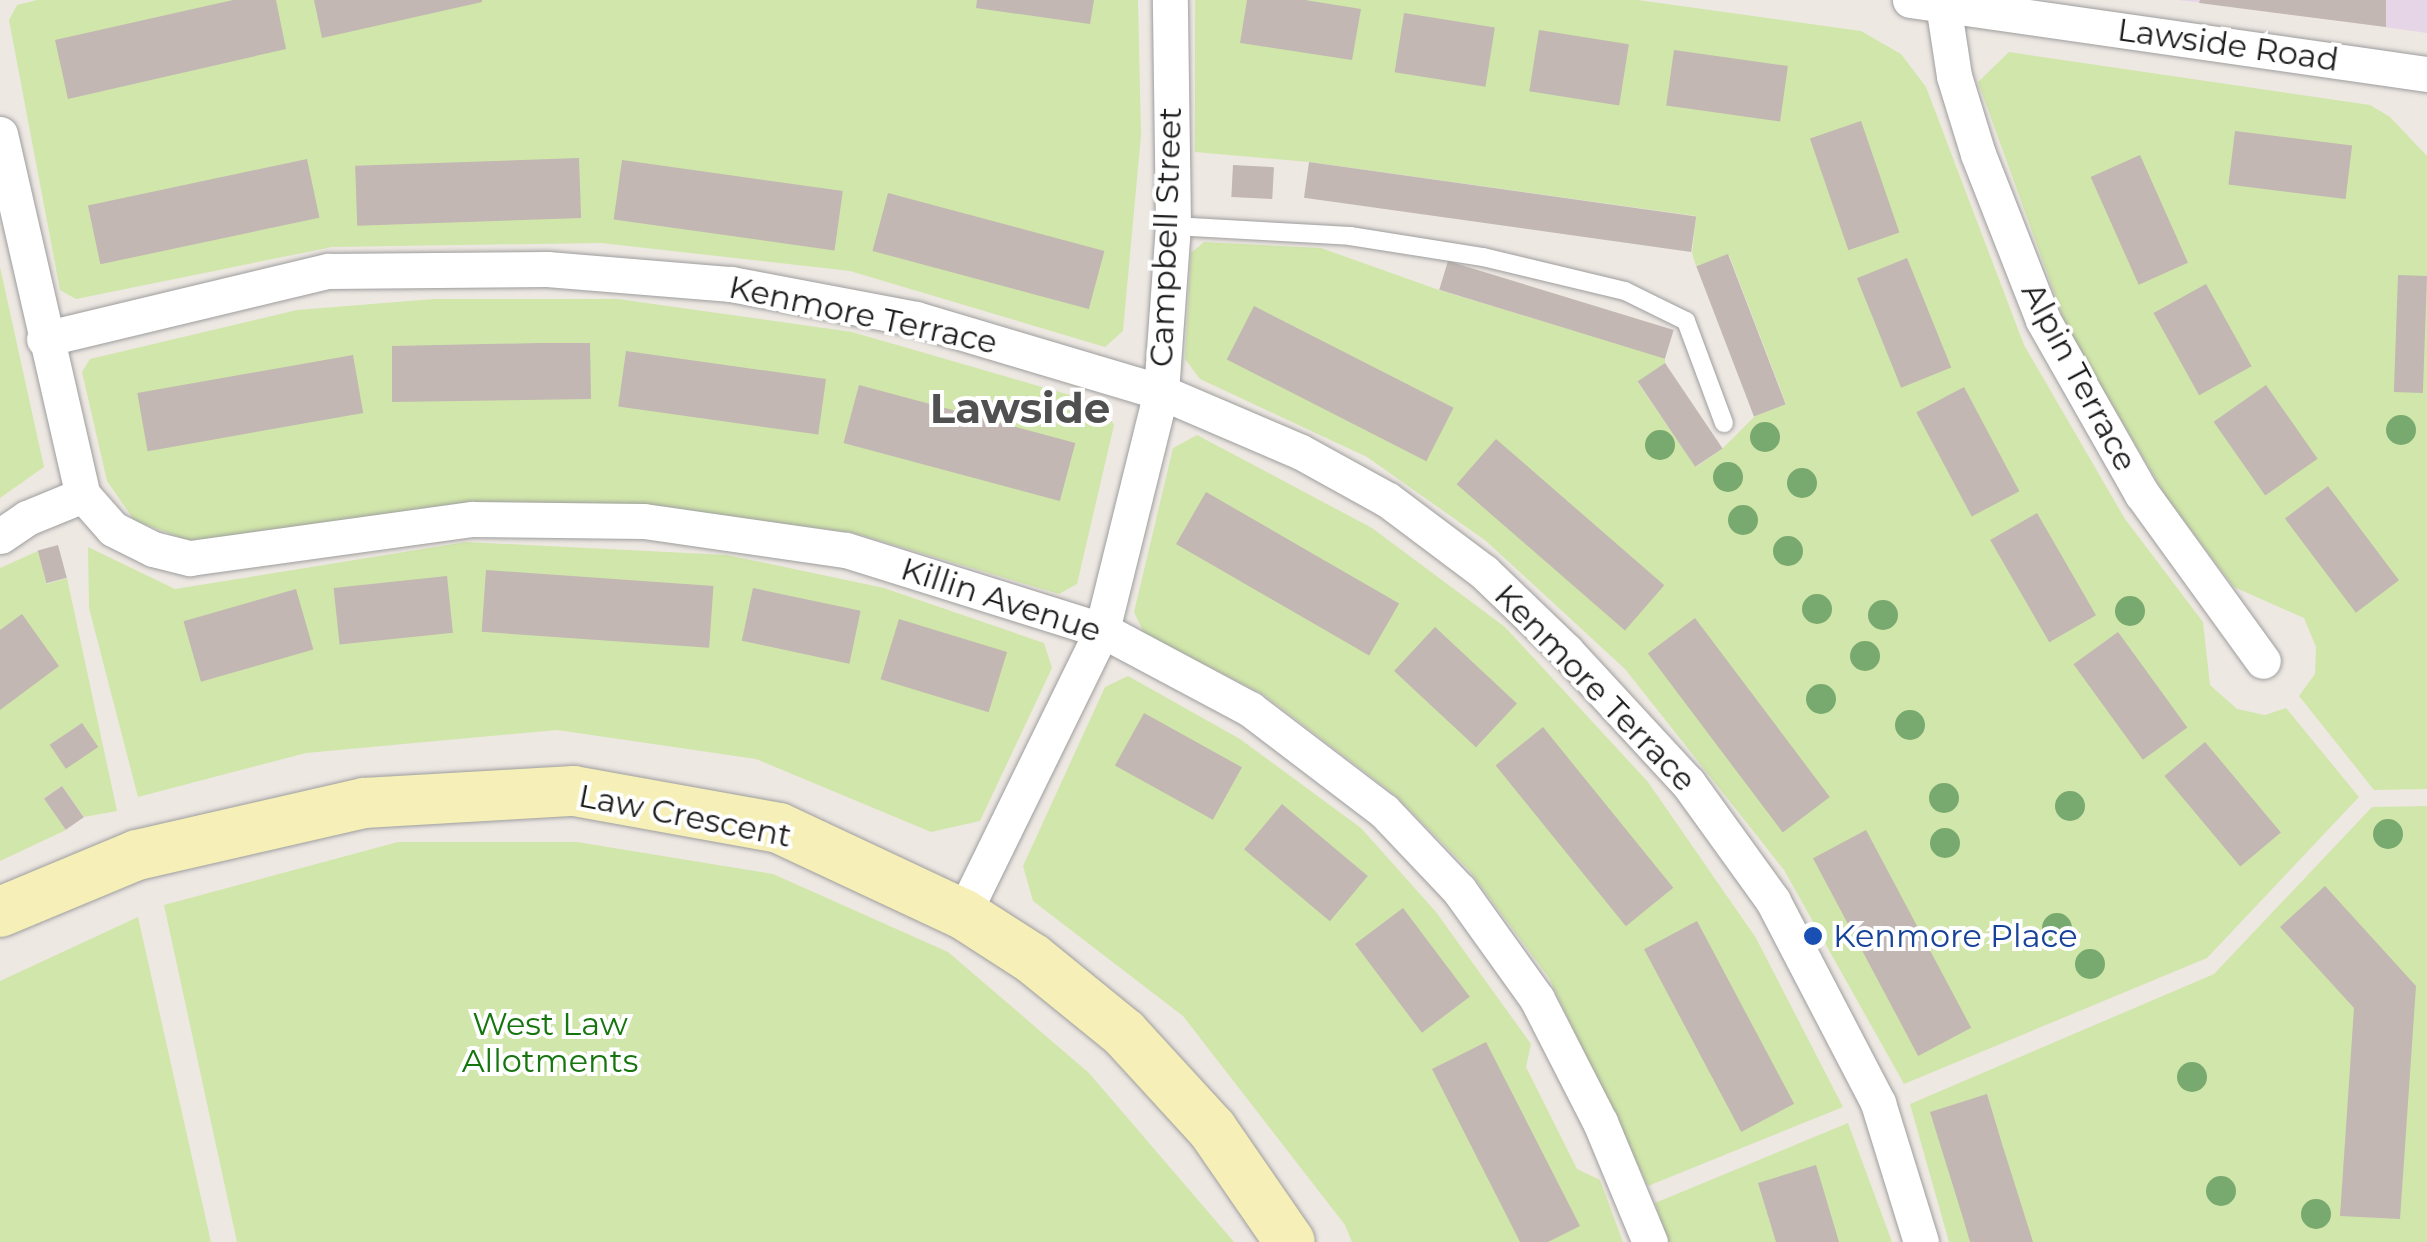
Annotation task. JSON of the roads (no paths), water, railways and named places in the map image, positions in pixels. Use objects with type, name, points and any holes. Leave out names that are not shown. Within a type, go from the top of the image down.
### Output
[{"type":"street","name":"Campbell Street","points":[[964,914],[1102,630],[1161,392],[1174,226],[1170,0]]},
{"type":"street","name":"Lawside Road","points":[[1926,2],[1980,5],[2427,74]]},
{"type":"street","name":"Alpin Terrace","points":[[1926,2],[2043,320],[2142,494],[2263,661]]},
{"type":"street","points":[[0,134],[44,339],[83,495],[26,518],[0,536]]},
{"type":"street","name":"Kenmore Terrace","points":[[44,339],[328,270],[547,268],[732,284],[897,316],[1161,392],[1301,452],[1388,500],[1484,572],[1566,651],[1688,782],[1773,901],[1878,1103],[1921,1242]]},
{"type":"street","name":"Killin Avenue","points":[[83,495],[113,530],[154,549],[190,558],[472,519],[644,521],[846,550],[1102,630],[1250,709],[1384,810],[1460,890],[1537,999],[1600,1122],[1650,1242]]},
{"type":"street","name":"Law Crescent","points":[[0,912],[137,854],[364,802],[574,791],[780,828],[964,914],[1033,959],[1124,1033],[1212,1129],[1290,1242]]},
{"type":"lane","points":[[1174,226],[1350,236],[1484,257],[1625,291],[1686,321],[1724,423]]},
{"type":"place","name":"Kenmore Place","points":[[1813,936]]},
{"type":"district","name":"Lawside","points":[[1020,408]]},
{"type":"park label","name":"West Law Allotments","points":[[550,1044]]}]
